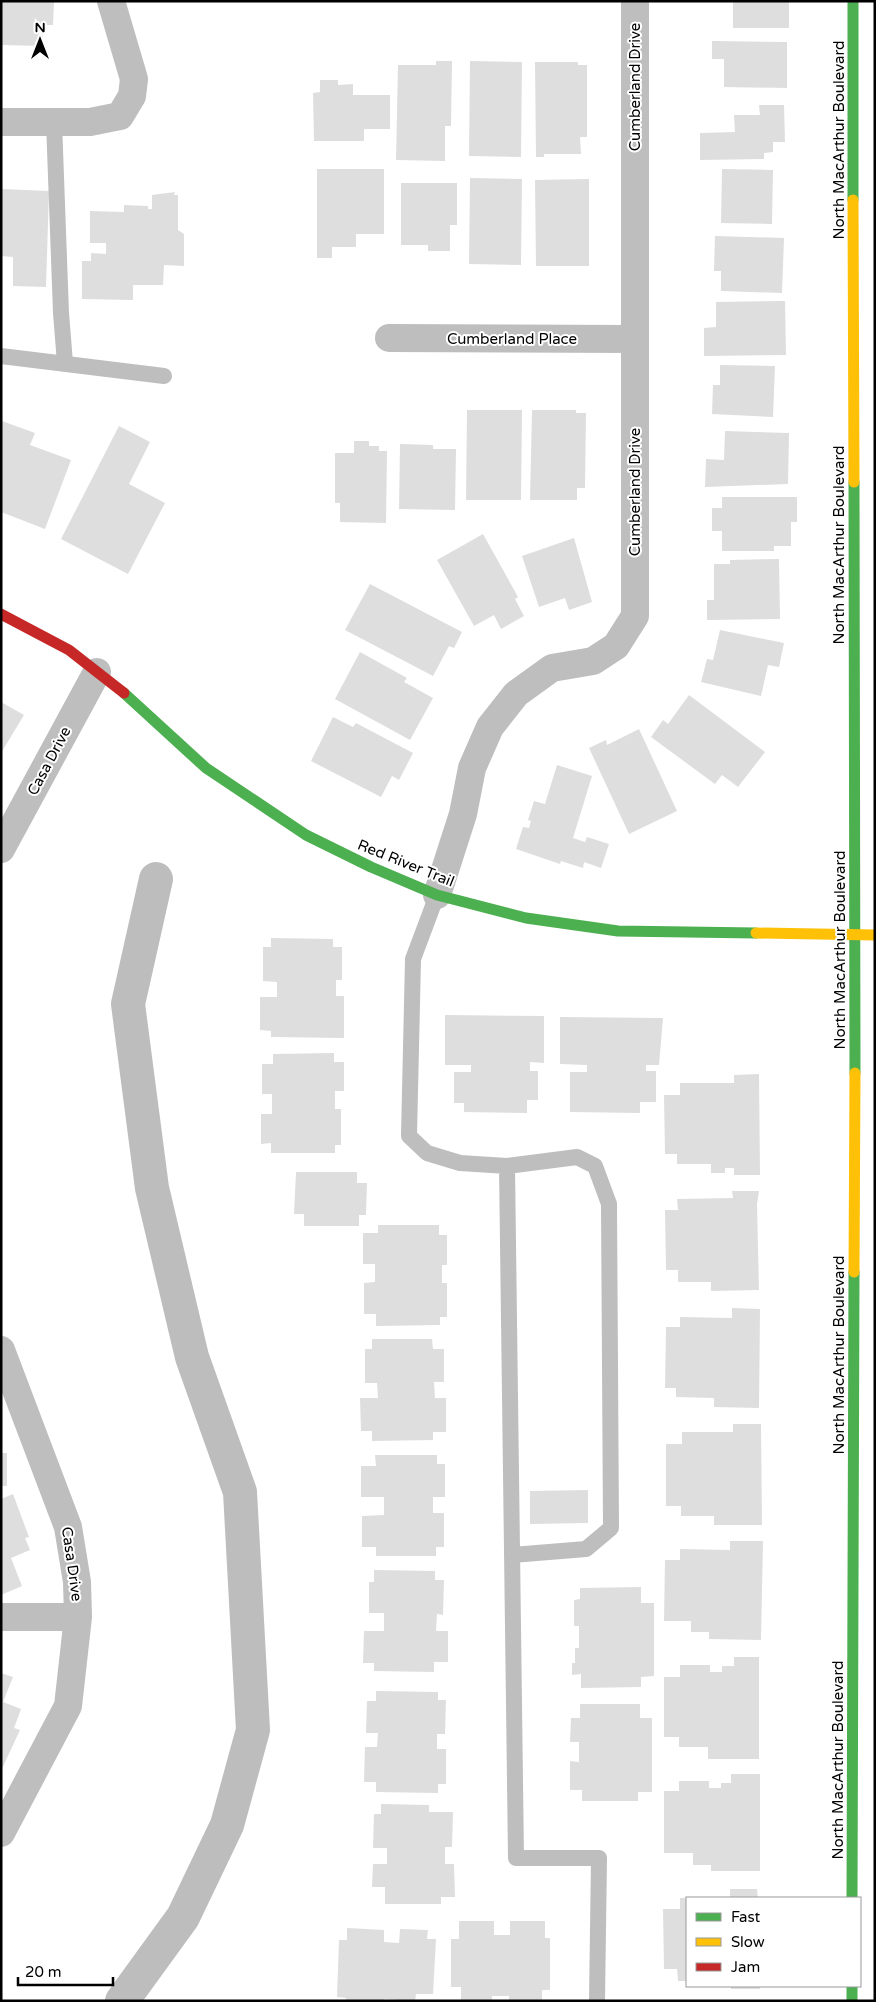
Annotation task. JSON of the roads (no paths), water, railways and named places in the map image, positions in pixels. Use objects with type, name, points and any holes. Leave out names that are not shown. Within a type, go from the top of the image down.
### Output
[{"type":"main road","name":"North MacArthur Boulevard","points":[[852,1897],[855,935],[853,1]]},
{"type":"main road","name":"Red River Trail","points":[[1,614],[70,650],[130,698],[206,768],[306,835],[371,867],[438,895],[526,918],[618,931],[875,935]]},
{"type":"main road","points":[[852,1987],[852,2001]]},
{"type":"street","points":[[1,122],[90,122],[120,116],[132,96],[134,79],[111,1]]},
{"type":"street","name":"Cumberland Drive","points":[[438,895],[463,814],[472,768],[490,727],[516,694],[552,668],[593,661],[616,646],[635,616],[636,1]]},
{"type":"street","name":"Cumberland Place","points":[[389,338],[635,339]]},
{"type":"street","name":"Casa Drive","points":[[2,845],[97,672]]},
{"type":"street","name":"Casa Drive","points":[[1,1350],[68,1527],[77,1582],[78,1617],[68,1706],[1,1833]]},
{"type":"street","points":[[1,1617],[78,1617]]},
{"type":"lane","points":[[54,122],[60,313],[65,363]]},
{"type":"lane","points":[[1,356],[164,376]]},
{"type":"lane","points":[[438,895],[413,960],[409,1136],[427,1153],[460,1163],[507,1166],[577,1157],[595,1166],[609,1204],[611,1528],[586,1549],[512,1555]]},
{"type":"lane","points":[[507,1166],[516,1858],[599,1858],[597,2001]]},
{"type":"waterway","points":[[122,2001],[183,1917],[227,1825],[253,1730],[240,1492],[192,1357],[152,1188],[128,1004],[156,879]]}]
